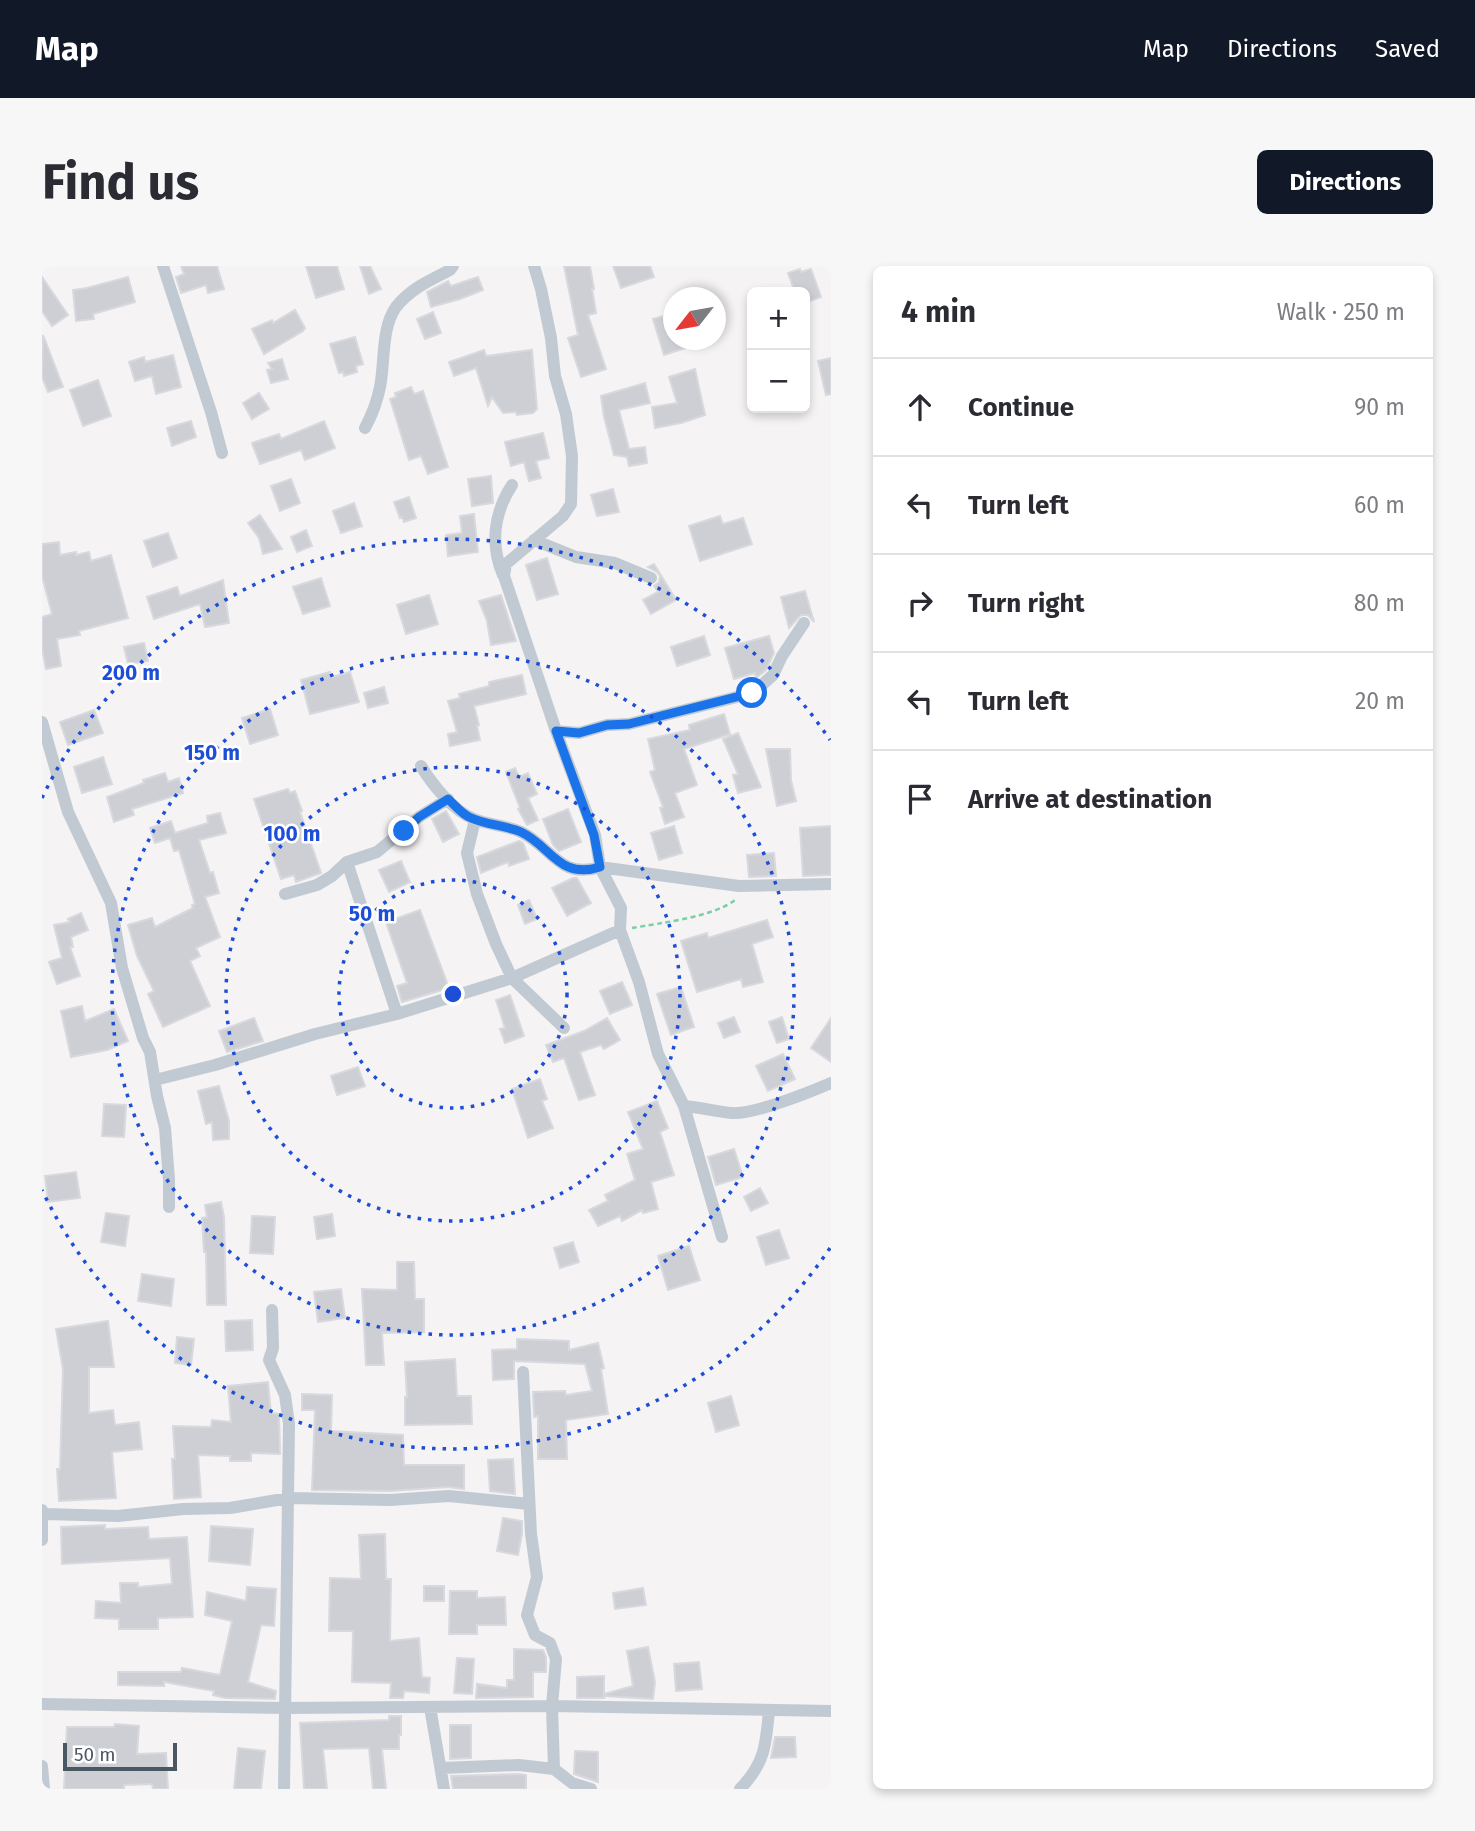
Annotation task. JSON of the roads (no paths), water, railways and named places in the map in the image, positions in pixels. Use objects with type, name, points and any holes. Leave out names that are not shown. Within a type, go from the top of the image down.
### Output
[{"type":"street","points":[[163,266],[222,453]]},
{"type":"street","points":[[365,428],[375,408],[381,385],[385,340],[395,308],[418,286],[453,266]]},
{"type":"street","points":[[504,576],[506,564],[563,516],[571,504],[572,456],[566,414],[555,376],[551,338],[534,266]]},
{"type":"street","points":[[512,485],[504,498],[496,524],[498,562],[594,835],[600,867],[621,908],[620,930],[639,982],[658,1054],[684,1106],[722,1237]]},
{"type":"street","points":[[534,540],[576,557],[615,563],[651,578]]},
{"type":"street","points":[[556,731],[579,733],[607,725],[629,724],[752,693],[773,675],[804,623]]},
{"type":"street","points":[[42,722],[68,812],[111,903],[122,968],[143,1038],[150,1052],[165,1128],[169,1207]]},
{"type":"street","points":[[421,766],[433,785],[466,816],[522,832],[570,869],[588,871],[600,867],[739,886],[831,884]]},
{"type":"street","points":[[285,894],[317,885],[347,863],[377,852],[419,817],[448,799]]},
{"type":"street","points":[[475,820],[467,853],[477,894],[496,944],[512,978],[564,1028]]},
{"type":"street","points":[[347,863],[397,1014]]},
{"type":"street","points":[[155,1080],[215,1065],[315,1034],[397,1014],[512,978],[620,930]]},
{"type":"street","points":[[684,1106],[734,1114],[771,1105],[831,1083]]},
{"type":"street","points":[[272,1311],[274,1348],[269,1360],[285,1395],[289,1424],[284,1789]]},
{"type":"street","points":[[523,1372],[532,1551],[537,1577],[527,1615],[535,1635],[550,1643],[556,1658],[552,1706],[554,1769]]},
{"type":"street","points":[[42,1540],[43,1512],[118,1516],[183,1509],[230,1508],[289,1499],[390,1500],[449,1496],[529,1504]]},
{"type":"street","points":[[42,1704],[552,1706],[831,1711]]},
{"type":"street","points":[[429,1707],[444,1789]]},
{"type":"street","points":[[740,1789],[757,1769],[765,1750],[769,1710]]},
{"type":"street","points":[[442,1768],[520,1765],[554,1769],[572,1783],[591,1789]]},
{"type":"street","points":[[42,1766],[44,1789]]}]
